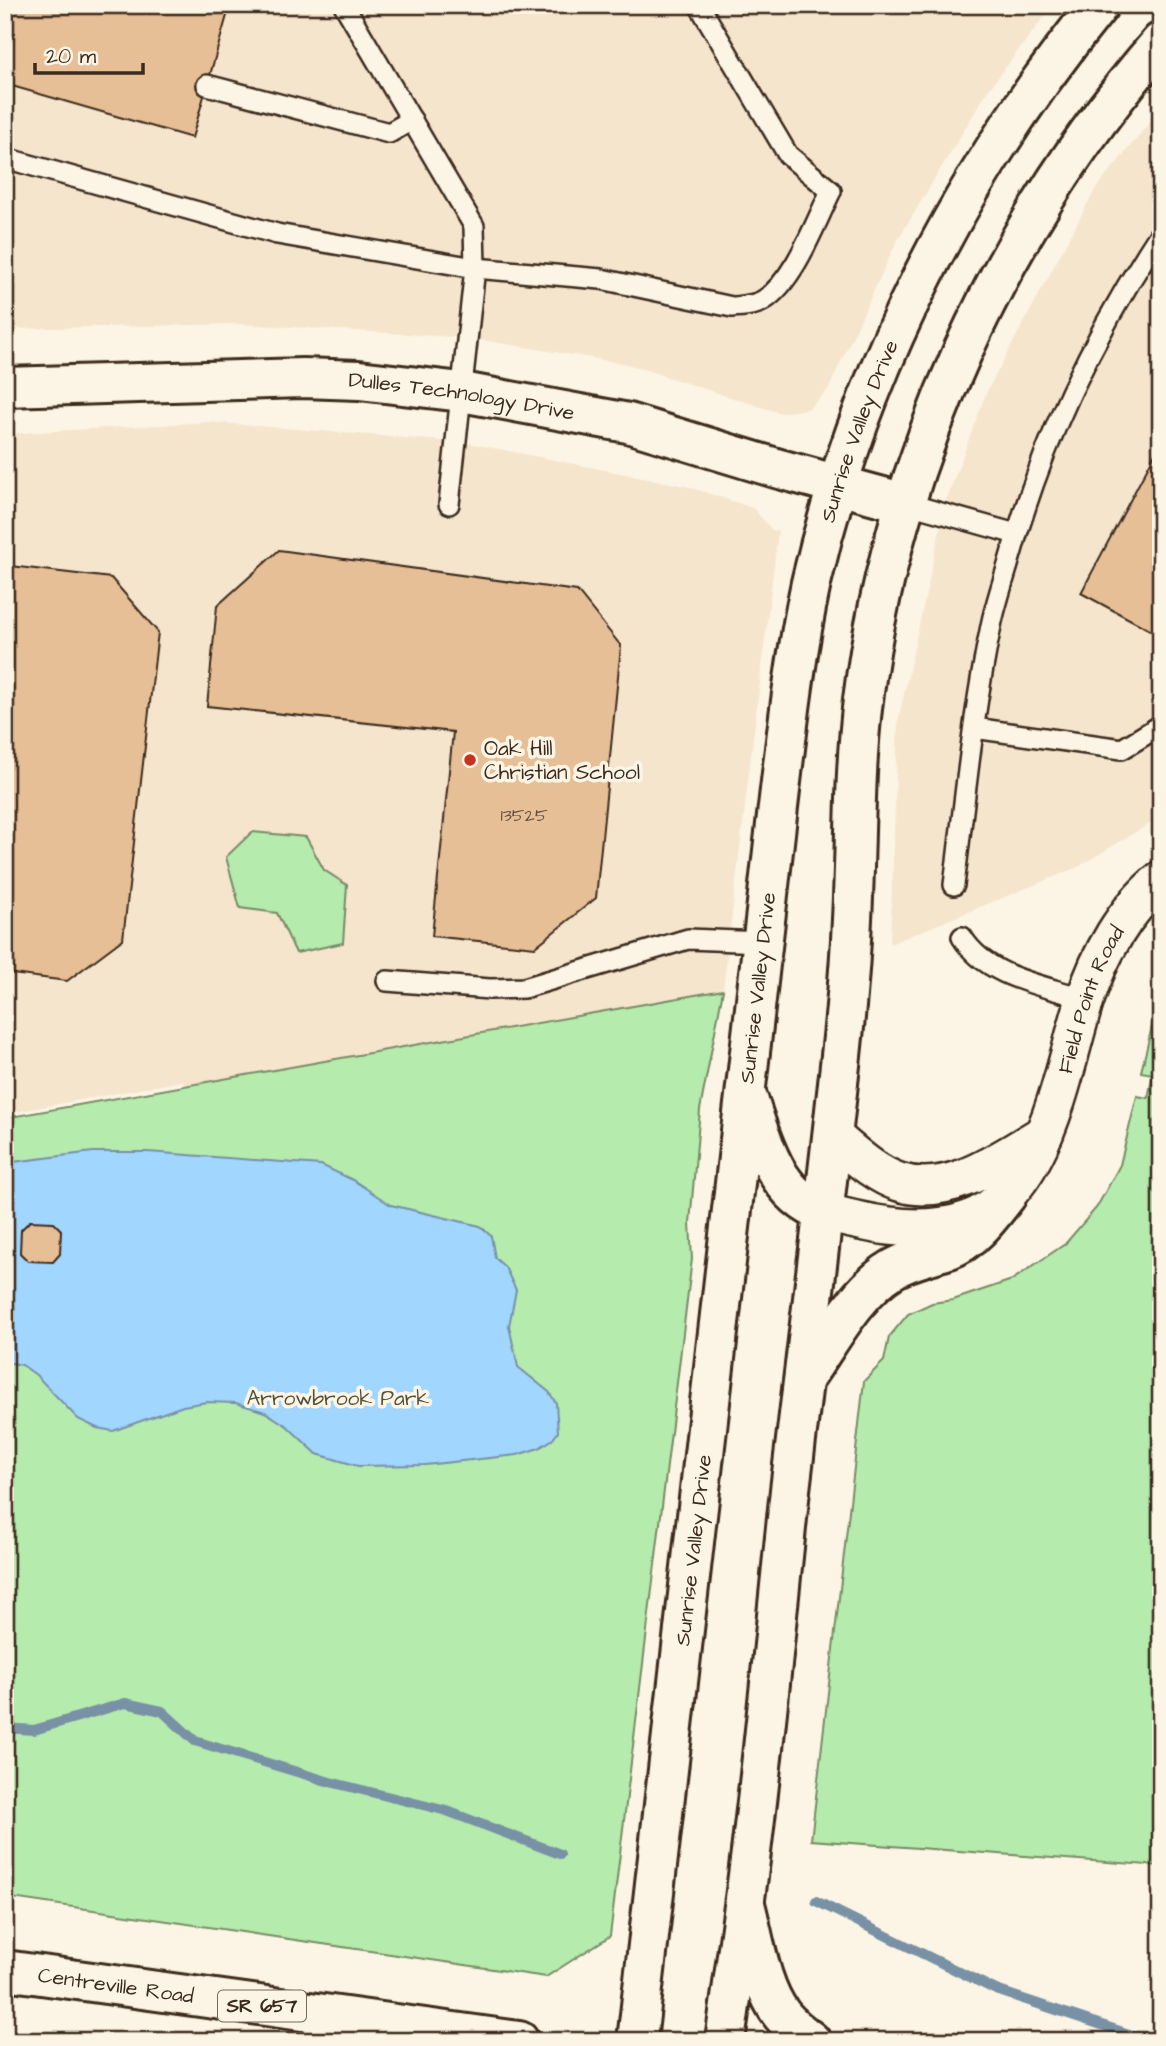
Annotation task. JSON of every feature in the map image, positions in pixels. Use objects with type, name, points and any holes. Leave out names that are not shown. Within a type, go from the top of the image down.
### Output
[{"type":"main road","name":"Sunrise Valley Drive","points":[[637,2041],[762,942],[802,631],[812,581],[838,485],[866,401],[898,327],[951,220],[1019,111],[1056,58],[1099,5]]},
{"type":"main road","points":[[725,2041],[745,1904],[802,1381],[832,1136],[852,927],[859,741],[880,602],[905,503],[928,438],[994,287],[1062,171],[1161,42]]},
{"type":"main road","name":"Dulles Technology Drive","points":[[5,387],[303,378],[359,380],[462,393],[628,423],[905,503]]},
{"type":"main road","points":[[745,1090],[761,1137],[785,1185],[808,1206],[823,1212]]},
{"type":"main road","points":[[802,1381],[873,1284],[898,1266],[964,1241],[990,1217],[1007,1195]]},
{"type":"main road","points":[[745,1904],[771,1997],[780,2013],[811,2041]]},
{"type":"main road","name":"Centreville Road","points":[[5,1970],[519,2041]]},
{"type":"street","name":"Field Point Road","points":[[823,1212],[895,1227],[936,1227],[973,1217],[1007,1195],[1027,1168],[1044,1134],[1085,999],[1100,963],[1115,934],[1142,898],[1161,880]]},
{"type":"street","points":[[832,1136],[888,1177],[900,1183],[927,1185],[972,1174],[1044,1134]]},
{"type":"lane","points":[[344,5],[474,226],[475,268],[449,504]]},
{"type":"lane","points":[[5,158],[277,234],[475,268],[601,279],[732,307],[762,301],[775,291],[795,264],[831,191],[788,155],[699,5]]},
{"type":"lane","points":[[207,85],[388,133],[412,120]]},
{"type":"lane","points":[[954,885],[981,676],[991,623],[1032,483],[1098,334],[1161,232]]},
{"type":"lane","points":[[905,503],[1016,534]]},
{"type":"lane","points":[[974,728],[1122,749],[1161,725]]},
{"type":"lane","points":[[962,937],[969,948],[991,967],[1085,999]]},
{"type":"lane","points":[[387,981],[490,989],[524,988],[688,939],[762,942]]},
{"type":"shaded area","points":[[5,5],[1053,5],[987,92],[896,243],[828,390],[808,409],[780,413],[627,364],[469,338],[241,324],[5,329]]},
{"type":"shaded area","points":[[1161,108],[1161,817],[1078,867],[890,944],[898,721],[947,498],[987,391],[1095,190]]},
{"type":"shaded area","name":"Oak Hill Christian School","points":[[209,422],[468,443],[686,486],[753,508],[772,530],[778,531],[723,990],[183,1086],[183,1081],[5,1114],[5,434]]},
{"type":"green space","points":[[252,832],[306,837],[324,870],[347,885],[343,943],[296,953],[277,913],[240,908],[226,857]]},
{"type":"green space","points":[[1161,989],[1161,1866],[811,1840],[864,1381],[884,1361],[889,1337],[908,1314],[932,1303],[953,1300],[1012,1280],[1065,1244],[1097,1207],[1120,1165],[1137,1096],[1148,1098],[1153,1074],[1141,1072]]},
{"type":"green space","name":"Arrowbrook Park","points":[[723,990],[700,1110],[690,1223],[692,1259],[610,1936],[546,1977],[5,1897],[5,1118]]},
{"type":"water","points":[[93,1152],[148,1152],[321,1165],[353,1180],[391,1205],[480,1226],[491,1236],[495,1258],[505,1267],[516,1290],[509,1326],[518,1367],[549,1392],[556,1403],[558,1432],[553,1439],[539,1448],[517,1455],[425,1465],[358,1466],[317,1454],[287,1426],[265,1412],[236,1403],[207,1402],[183,1406],[113,1431],[97,1428],[78,1419],[36,1375],[22,1365],[5,1362],[5,1163]]},
{"type":"building","points":[[5,5],[230,5],[192,138],[5,84]]},
{"type":"building","points":[[1161,442],[1161,636],[1081,593]]},
{"type":"building","name":"Oak Hill Christian School","points":[[279,550],[577,591],[621,646],[596,898],[535,947],[432,936],[453,732],[207,706],[217,606]]},
{"type":"building","points":[[10,566],[111,578],[158,632],[123,939],[67,981],[5,973],[5,606]]},
{"type":"building","points":[[30,1221],[53,1222],[61,1230],[60,1254],[53,1262],[28,1261],[20,1253],[21,1230]]},
{"type":"waterway","points":[[5,1728],[34,1730],[125,1703],[162,1711],[195,1741],[330,1782],[447,1811],[560,1854]]},
{"type":"waterway","points":[[816,1901],[996,1990],[1150,2041]]},
{"type":"place","name":"Oak Hill Christian School","points":[[470,760]]}]
